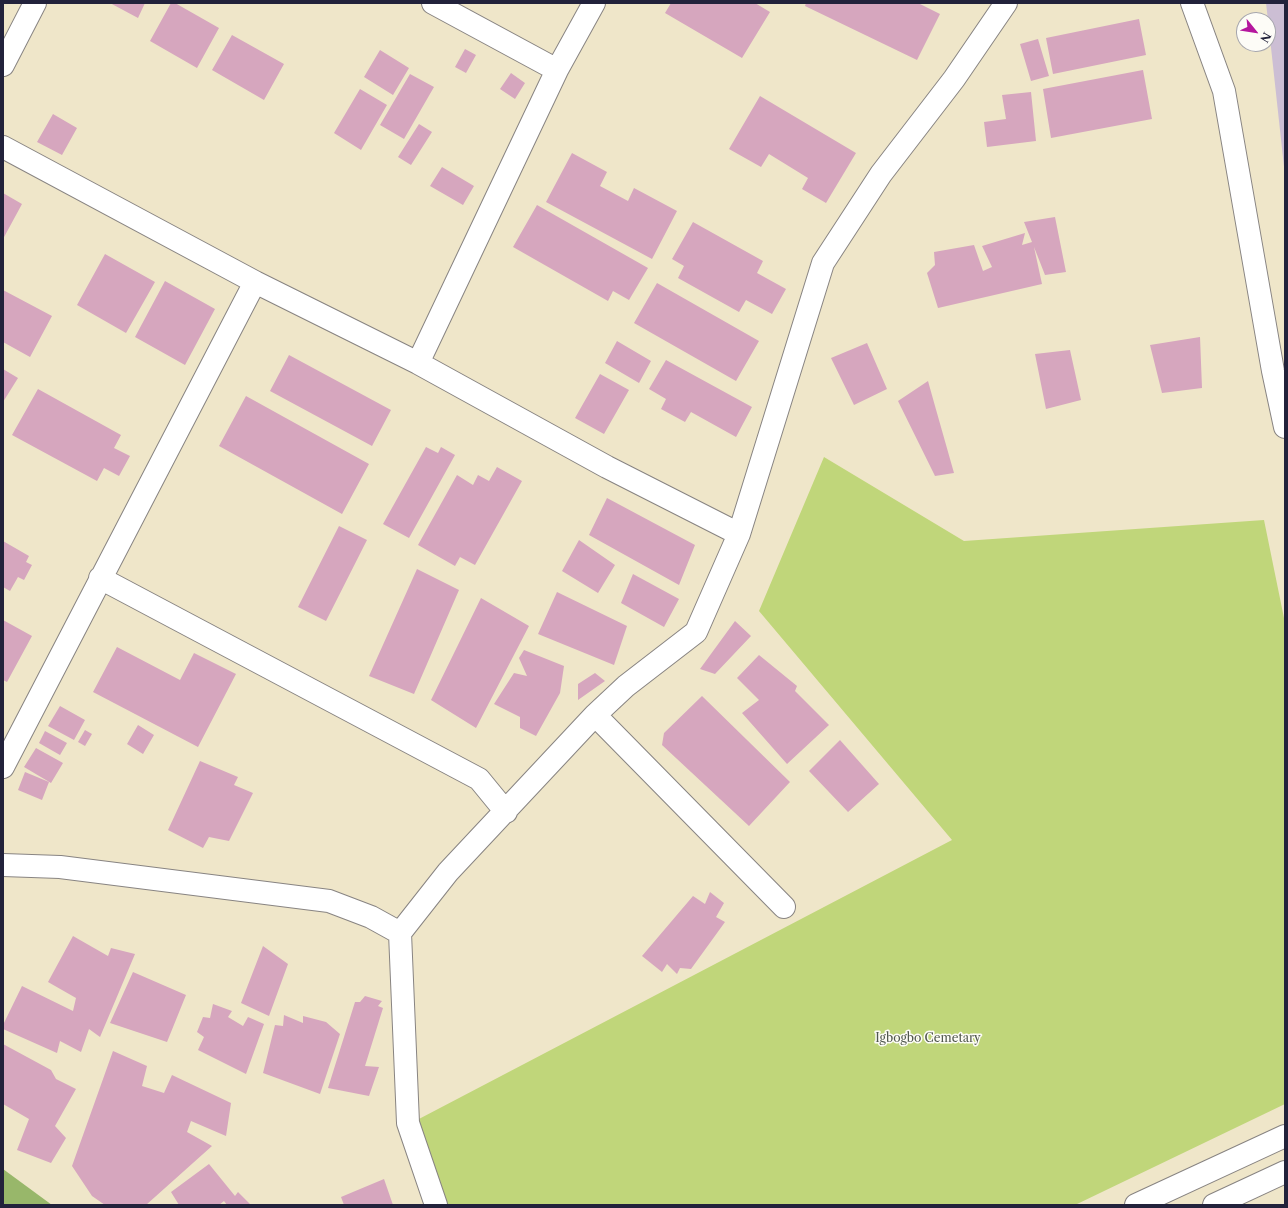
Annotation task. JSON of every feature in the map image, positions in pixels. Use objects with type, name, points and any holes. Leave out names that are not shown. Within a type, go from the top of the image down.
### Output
[{"type":"street","points":[[3,66],[35,3]]},
{"type":"street","points":[[433,3],[557,70]]},
{"type":"street","points":[[418,363],[557,70],[594,3]]},
{"type":"street","points":[[436,1205],[408,1123],[400,933],[448,872],[506,812],[595,715],[626,686],[696,632],[739,534],[823,263],[881,174],[954,79],[1006,3]]},
{"type":"street","points":[[1192,3],[1224,91],[1273,371],[1285,427]]},
{"type":"street","points":[[3,147],[255,282],[418,363],[607,467],[739,534]]},
{"type":"street","points":[[3,767],[255,282]]},
{"type":"street","points":[[100,578],[479,779],[506,812]]},
{"type":"street","points":[[595,715],[784,907]]},
{"type":"street","points":[[3,865],[60,867],[329,901],[371,917],[400,933]]},
{"type":"street","points":[[1136,1205],[1285,1136]]},
{"type":"street","points":[[1214,1205],[1285,1172]]},
{"type":"shaded area","points":[[1266,3],[1285,3],[1285,176],[1271,52],[1276,52],[1276,12],[1267,12]]},
{"type":"green space","name":"Igbogbo Cemetary","points":[[824,457],[964,541],[1264,520],[1285,623],[1285,1104],[1075,1205],[447,1205],[417,1120],[952,840],[759,611]]},
{"type":"green space","points":[[3,1169],[52,1205],[3,1205]]},
{"type":"building","points":[[110,3],[145,3],[138,18]]},
{"type":"building","points":[[171,3],[175,3],[219,28],[197,68],[150,41]]},
{"type":"building","points":[[671,3],[755,3],[770,12],[742,58],[665,13]]},
{"type":"building","points":[[806,3],[918,3],[940,14],[917,60],[805,6]]},
{"type":"building","points":[[1139,19],[1146,55],[1053,74],[1046,38]]},
{"type":"building","points":[[232,35],[284,64],[264,100],[212,70]]},
{"type":"building","points":[[1038,39],[1049,76],[1031,81],[1020,44]]},
{"type":"building","points":[[465,49],[476,55],[466,73],[455,67]]},
{"type":"building","points":[[380,50],[409,68],[393,95],[364,77]]},
{"type":"building","points":[[1143,70],[1152,119],[1051,138],[1043,89]]},
{"type":"building","points":[[511,73],[525,83],[515,99],[500,89]]},
{"type":"building","points":[[410,74],[434,87],[404,139],[380,125]]},
{"type":"building","points":[[360,89],[387,105],[361,150],[334,133]]},
{"type":"building","points":[[1031,92],[1036,141],[987,147],[984,122],[1006,119],[1002,95]]},
{"type":"building","points":[[760,96],[856,153],[826,203],[802,189],[808,178],[769,154],[761,167],[729,149]]},
{"type":"building","points":[[53,114],[77,128],[62,155],[37,142]]},
{"type":"building","points":[[419,124],[432,132],[411,165],[398,157]]},
{"type":"building","points":[[572,153],[607,172],[600,186],[628,201],[634,188],[677,211],[652,259],[546,202]]},
{"type":"building","points":[[442,167],[474,186],[463,205],[430,186]]},
{"type":"building","points":[[3,193],[22,204],[3,239]]},
{"type":"building","points":[[537,205],[648,268],[629,300],[613,291],[608,301],[513,247]]},
{"type":"building","points":[[1055,217],[1066,272],[1045,275],[1034,247],[1042,284],[938,308],[927,273],[935,265],[934,252],[974,245],[983,271],[992,267],[982,246],[1025,233],[1022,245],[1032,242],[1024,222]]},
{"type":"building","points":[[693,222],[763,261],[757,273],[786,289],[772,314],[746,300],[739,312],[678,278],[684,266],[672,259]]},
{"type":"building","points":[[105,254],[155,282],[126,333],[77,305]]},
{"type":"building","points":[[165,281],[215,309],[185,365],[135,337]]},
{"type":"building","points":[[657,283],[759,341],[736,381],[634,323]]},
{"type":"building","points":[[3,290],[52,316],[30,357],[3,342]]},
{"type":"building","points":[[1200,337],[1202,388],[1162,393],[1150,345]]},
{"type":"building","points":[[617,341],[651,361],[639,383],[605,363]]},
{"type":"building","points":[[867,343],[887,389],[854,405],[831,358]]},
{"type":"building","points":[[1070,350],[1081,400],[1046,409],[1035,354]]},
{"type":"building","points":[[289,355],[391,410],[372,446],[270,391]]},
{"type":"building","points":[[666,360],[752,407],[736,437],[691,412],[685,422],[661,409],[666,399],[649,389]]},
{"type":"building","points":[[3,369],[18,378],[3,402]]},
{"type":"building","points":[[600,374],[629,390],[604,434],[575,418]]},
{"type":"building","points":[[928,381],[954,473],[935,476],[898,401]]},
{"type":"building","points":[[38,389],[121,435],[114,448],[130,456],[119,476],[104,468],[97,481],[12,435]]},
{"type":"building","points":[[246,396],[369,464],[342,514],[219,446]]},
{"type":"building","points":[[426,447],[438,453],[441,447],[455,455],[409,538],[383,524]]},
{"type":"building","points":[[497,467],[522,481],[475,565],[460,557],[455,566],[418,545],[457,475],[473,485],[478,475],[489,481]]},
{"type":"building","points":[[607,498],[695,545],[679,585],[589,535]]},
{"type":"building","points":[[339,526],[367,540],[326,621],[298,607]]},
{"type":"building","points":[[579,540],[615,565],[598,593],[562,571]]},
{"type":"building","points":[[3,541],[29,556],[26,562],[32,565],[24,580],[18,577],[10,591],[3,587]]},
{"type":"building","points":[[417,569],[459,590],[414,694],[369,676]]},
{"type":"building","points":[[633,574],[679,599],[664,627],[621,603]]},
{"type":"building","points":[[557,592],[627,626],[614,665],[538,634]]},
{"type":"building","points":[[481,598],[529,626],[476,728],[431,700]]},
{"type":"building","points":[[3,620],[32,636],[7,682],[3,680]]},
{"type":"building","points":[[735,621],[751,636],[715,674],[700,669]]},
{"type":"building","points":[[117,647],[180,680],[194,653],[236,674],[198,747],[93,692]]},
{"type":"building","points":[[524,650],[564,666],[560,693],[536,736],[520,728],[520,717],[494,704],[514,673],[527,676],[519,658]]},
{"type":"building","points":[[759,655],[797,686],[795,691],[829,725],[787,764],[742,713],[759,700],[737,678]]},
{"type":"building","points":[[595,673],[605,681],[578,700],[578,684]]},
{"type":"building","points":[[702,696],[790,782],[749,826],[662,745],[664,733]]},
{"type":"building","points":[[60,706],[85,720],[74,740],[48,726]]},
{"type":"building","points":[[138,725],[154,735],[143,754],[127,744]]},
{"type":"building","points":[[85,730],[92,734],[85,746],[78,742]]},
{"type":"building","points":[[45,731],[67,743],[60,755],[39,743]]},
{"type":"building","points":[[840,740],[879,784],[848,812],[809,771]]},
{"type":"building","points":[[36,748],[63,763],[51,783],[24,767]]},
{"type":"building","points":[[200,761],[238,777],[234,785],[253,793],[229,841],[209,837],[203,848],[168,830]]},
{"type":"building","points":[[25,772],[49,782],[42,800],[18,790]]},
{"type":"building","points":[[710,892],[724,903],[716,917],[725,922],[691,969],[680,968],[677,974],[667,964],[662,972],[642,956],[693,896],[705,904]]},
{"type":"building","points":[[73,936],[108,956],[111,948],[135,954],[100,1037],[89,1029],[81,1052],[60,1041],[57,1053],[3,1029],[3,1025],[22,986],[73,1011],[76,998],[48,982]]},
{"type":"building","points":[[263,946],[288,964],[269,1016],[241,1003]]},
{"type":"building","points":[[133,972],[186,995],[167,1042],[110,1023]]},
{"type":"building","points":[[365,996],[382,1001],[378,1006],[383,1008],[365,1066],[379,1067],[369,1096],[328,1088],[355,1002],[360,1002]]},
{"type":"building","points":[[213,1004],[232,1011],[228,1017],[243,1026],[248,1017],[264,1024],[246,1074],[198,1050],[204,1037],[197,1032],[203,1017],[210,1018]]},
{"type":"building","points":[[284,1015],[303,1023],[303,1016],[326,1022],[340,1034],[320,1094],[263,1073],[275,1025],[283,1026]]},
{"type":"building","points":[[3,1044],[51,1070],[56,1079],[76,1089],[55,1126],[66,1138],[51,1163],[17,1150],[29,1119],[3,1104]]},
{"type":"building","points":[[113,1051],[147,1066],[142,1086],[164,1093],[172,1075],[231,1103],[226,1136],[191,1121],[187,1132],[212,1146],[146,1205],[105,1205],[92,1196],[72,1166]]},
{"type":"building","points":[[209,1164],[235,1196],[238,1192],[251,1205],[227,1205],[224,1201],[219,1205],[179,1205],[171,1192]]},
{"type":"building","points":[[384,1179],[393,1205],[344,1205],[341,1197]]}]
